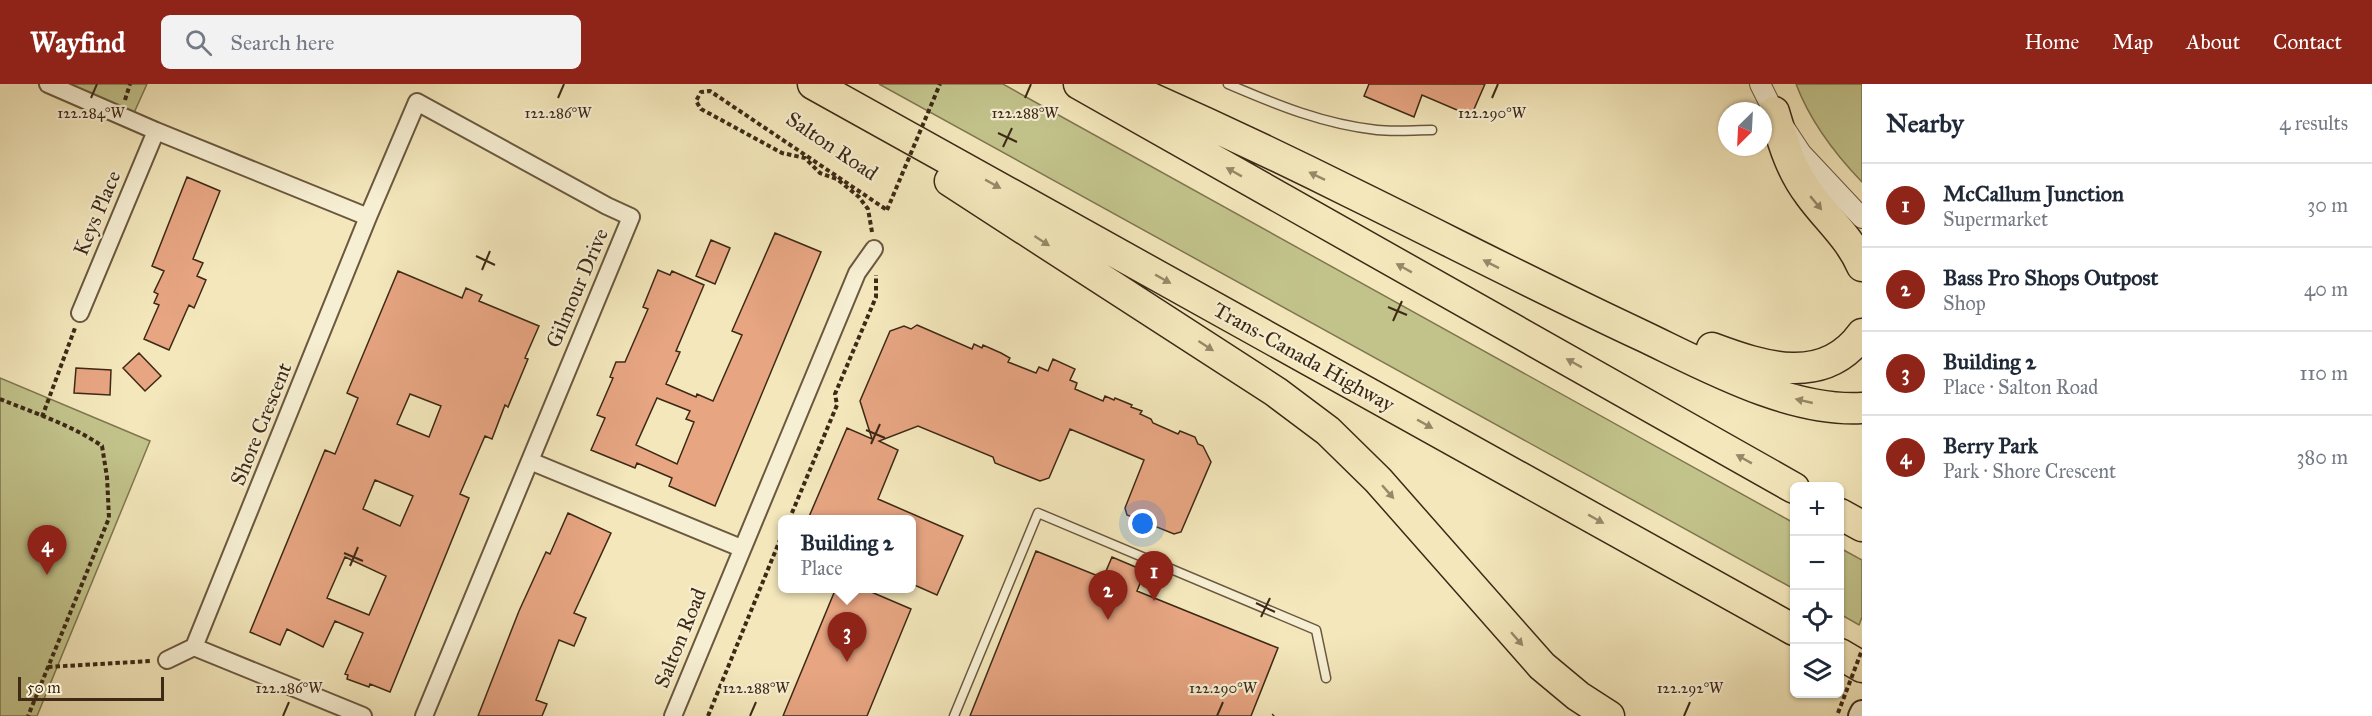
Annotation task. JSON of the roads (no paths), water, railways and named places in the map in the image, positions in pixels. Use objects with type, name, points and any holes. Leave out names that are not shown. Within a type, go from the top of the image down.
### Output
[{"type":"highway","points":[[799,84],[1305,413],[1328,431],[1378,480],[1542,666],[1565,686],[1610,716]]},
{"type":"highway","name":"Trans-Canada Highway","points":[[813,84],[1790,628]]},
{"type":"highway","points":[[1079,84],[1790,486]]},
{"type":"highway","points":[[1119,84],[1222,129],[1350,191],[1527,282],[1728,376],[1809,402],[1862,408]]},
{"type":"highway","points":[[1774,112],[1786,156],[1796,174],[1809,195],[1847,240],[1862,266]]},
{"type":"highway","points":[[1527,282],[1586,296],[1706,346],[1739,358],[1775,367],[1804,368],[1830,362],[1847,351],[1862,334]]},
{"type":"highway","points":[[1844,517],[1862,526]]},
{"type":"highway","points":[[1844,657],[1862,667]]},
{"type":"street","points":[[48,84],[156,131],[368,217]]},
{"type":"street","points":[[1760,84],[1774,112],[1801,153],[1860,214]]},
{"type":"street","name":"Gilmour Drive","points":[[368,217],[417,102],[631,217],[530,461]]},
{"type":"street","name":"Keys Place","points":[[80,313],[156,131]]},
{"type":"street","name":"Shore Crescent","points":[[194,647],[368,217]]},
{"type":"street","name":"Salton Road","points":[[673,716],[857,273],[874,249]]},
{"type":"street","points":[[424,716],[530,461],[741,548]]},
{"type":"street","points":[[167,660],[194,647],[363,716]]},
{"type":"lane","points":[[1228,84],[1290,111],[1350,126],[1380,130],[1432,130]]},
{"type":"lane","points":[[954,716],[1038,513],[1316,630],[1326,678]]},
{"type":"place","name":"Berry Park","points":[[47,575]]},
{"type":"place","name":"McCallum Junction","points":[[1154,601]]},
{"type":"place","name":"Bass Pro Shops Outpost","points":[[1108,620]]},
{"type":"place","name":"Building 2","points":[[847,662]]}]
